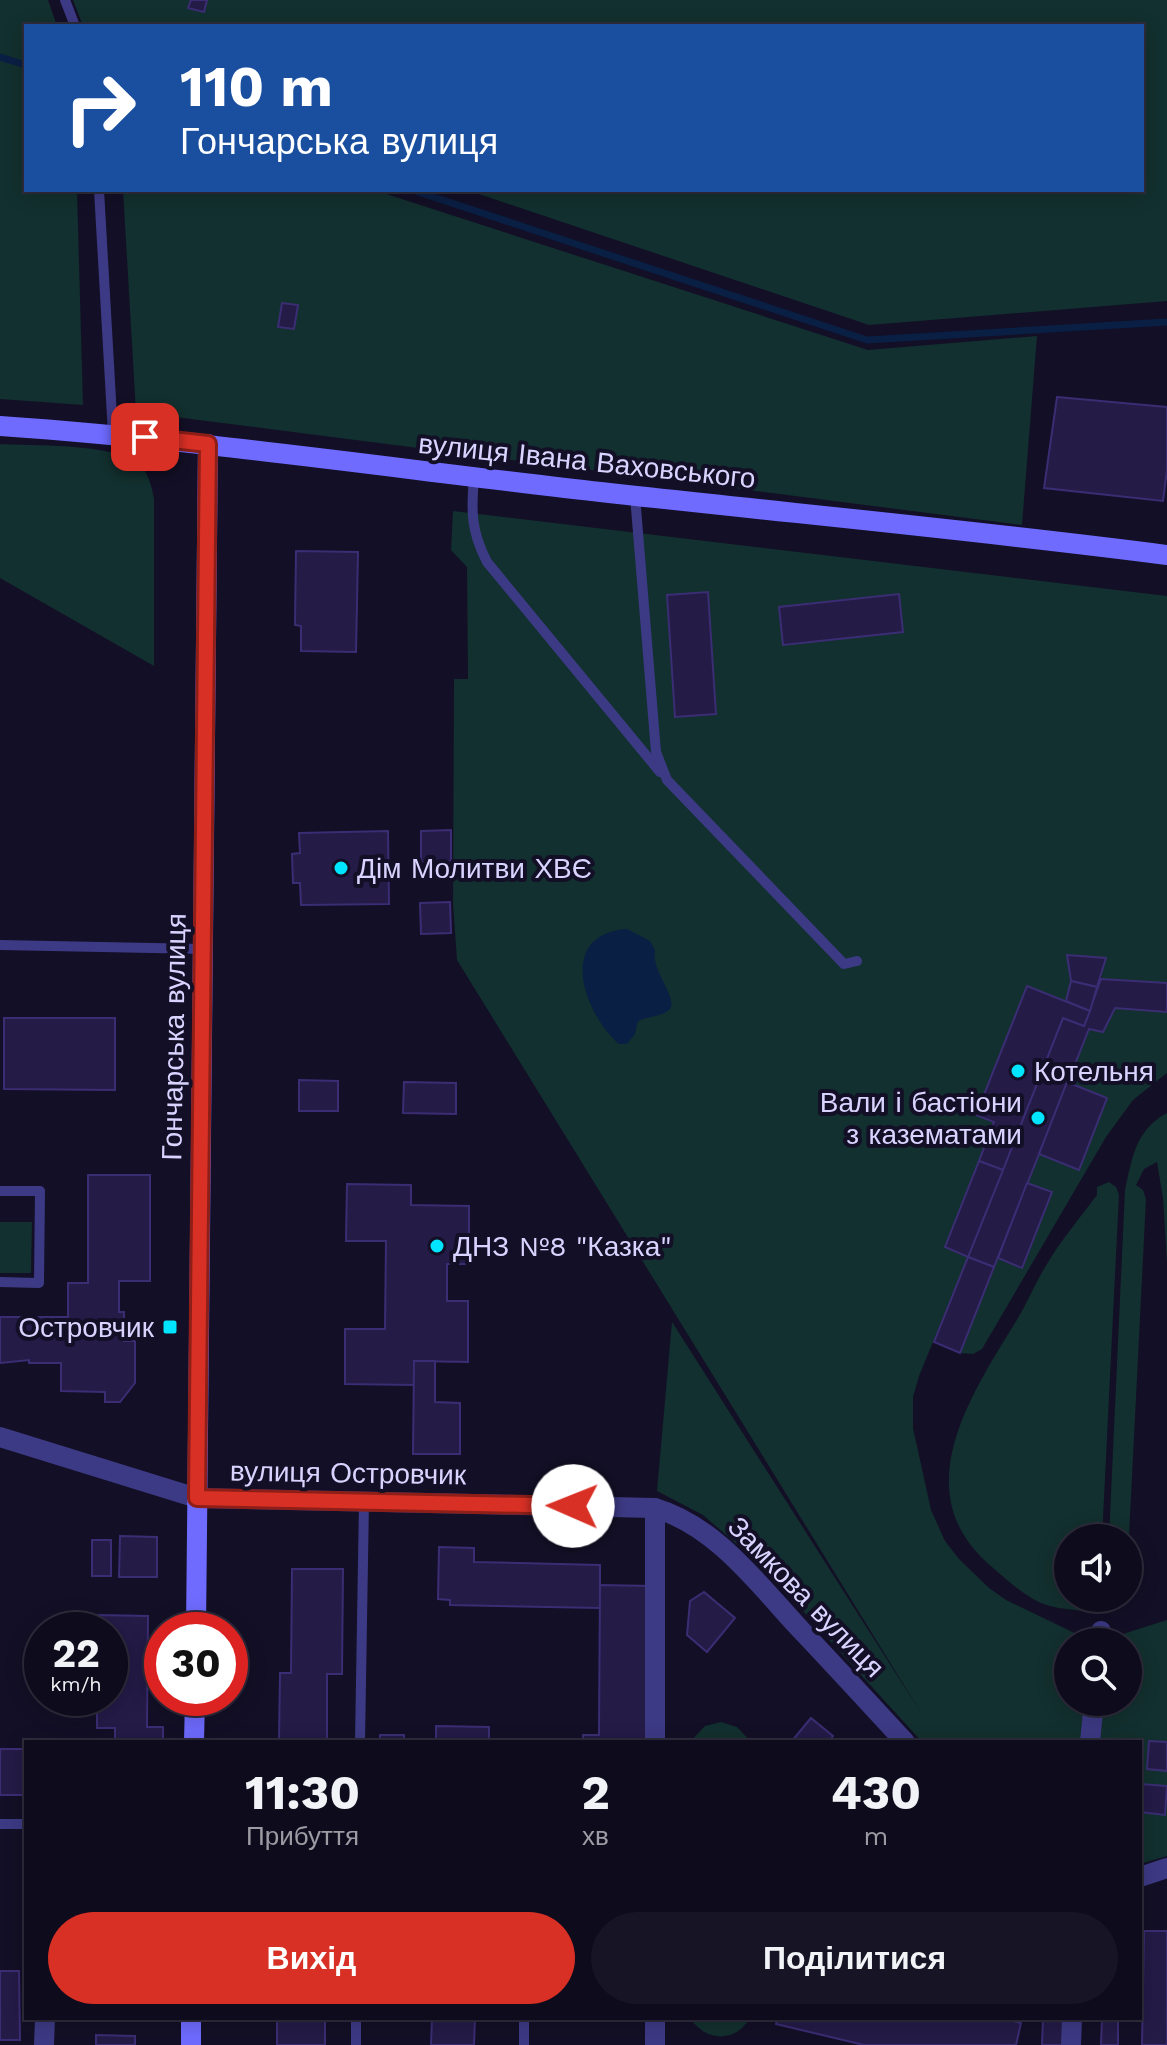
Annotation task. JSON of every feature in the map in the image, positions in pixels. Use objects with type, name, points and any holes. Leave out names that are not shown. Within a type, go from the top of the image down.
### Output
[{"type":"main road","name":"вулиця Івана Ваховського","points":[[0,426],[208,444],[635,496],[1167,555]]},
{"type":"main road","name":"Гончарська вулиця","points":[[196,1612],[208,444]]},
{"type":"main road","points":[[194,1740],[195,1716]]},
{"type":"main road","points":[[191,2020],[191,2045]]},
{"type":"street","name":"вулиця Островчик","points":[[0,1437],[197,1498],[655,1508]]},
{"type":"street","points":[[655,1508],[655,1740]]},
{"type":"street","name":"Замкова вулиця","points":[[655,1508],[686,1519],[720,1545],[903,1740]]},
{"type":"street","points":[[1090,1740],[1093,1716]]},
{"type":"street","points":[[1142,1876],[1167,1868]]},
{"type":"street","points":[[44,2045],[45,2020]]},
{"type":"street","points":[[655,2020],[655,2045]]},
{"type":"street","points":[[1071,2045],[1072,2020]]},
{"type":"lane","points":[[65,0],[74,24]]},
{"type":"lane","points":[[99,192],[113,434]]},
{"type":"lane","points":[[474,477],[471,513],[476,540],[487,562],[667,780],[844,964],[857,961]]},
{"type":"lane","points":[[635,496],[656,752],[667,780]]},
{"type":"lane","points":[[0,945],[203,949]]},
{"type":"lane","points":[[0,1191],[40,1191],[39,1283],[0,1282]]},
{"type":"lane","points":[[360,1740],[364,1501]]},
{"type":"lane","points":[[0,1824],[24,1824]]},
{"type":"lane","points":[[356,2020],[356,2045]]},
{"type":"lane","points":[[524,2020],[524,2045]]},
{"type":"green space","points":[[0,0],[48,0],[56,24],[24,24],[24,192],[77,192],[83,405],[0,399]]},
{"type":"green space","points":[[73,0],[1167,0],[1167,301],[869,325],[473,192],[1144,192],[1144,24],[82,24]]},
{"type":"green space","points":[[123,192],[380,192],[868,350],[1037,336],[1022,525],[136,412]]},
{"type":"green space","points":[[0,444],[94,449],[128,458],[143,469],[150,481],[154,499],[154,666],[0,578]]},
{"type":"green space","points":[[453,511],[1167,596],[1167,983],[1101,979],[1105,958],[1068,955],[1071,981],[1066,1001],[1027,986],[976,1115],[994,1122],[945,1247],[968,1257],[919,1376],[913,1397],[913,1428],[931,1510],[945,1541],[989,1588],[1006,1600],[1064,1628],[1054,1628],[1054,1716],[1142,1716],[1142,1628],[1167,1620],[1167,1856],[1142,1863],[1142,1740],[920,1740],[762,1566],[703,1515],[657,1491],[672,1322],[923,1716],[457,960],[453,904],[454,679],[468,679],[467,567],[451,550]]},
{"type":"green space","points":[[1115,1008],[1167,1012],[1167,1073],[1133,1100],[1106,1137],[982,1349],[973,1354],[960,1353],[998,1258],[1022,1267],[1051,1192],[1027,1183],[1039,1154],[1079,1169],[1107,1098],[1067,1082],[1089,1029],[1103,1032]]},
{"type":"green space","points":[[1167,1113],[1167,1263],[1163,1198],[1157,1162],[1144,1169],[1136,1185],[1143,1190],[1146,1199],[1130,1524],[1110,1524],[1125,1190],[1137,1146],[1156,1120]]},
{"type":"green space","points":[[1109,1182],[1116,1187],[1119,1195],[1103,1524],[1054,1524],[1054,1607],[1022,1592],[992,1567],[966,1539],[952,1509],[949,1477],[954,1446],[980,1382],[1052,1255],[1097,1195],[1097,1187]]},
{"type":"green space","points":[[0,1222],[32,1222],[31,1273],[0,1273]]},
{"type":"green space","points":[[721,1722],[737,1727],[749,1740],[692,1740],[705,1726]]},
{"type":"green space","points":[[692,2020],[748,2020],[737,2032],[729,2035],[712,2035]]},
{"type":"water","points":[[627,929],[650,941],[671,1005],[666,1012],[638,1021],[635,1034],[627,1044],[619,1044],[595,1014],[587,995],[583,977],[584,959],[591,945],[605,934]]},
{"type":"building","points":[[191,0],[207,0],[204,12],[188,8]]},
{"type":"building","points":[[282,303],[298,305],[294,329],[278,327]]},
{"type":"building","points":[[1057,397],[1167,407],[1167,470],[1163,501],[1044,488]]},
{"type":"building","points":[[296,551],[358,552],[356,652],[301,651],[301,626],[295,625]]},
{"type":"building","points":[[708,592],[716,714],[675,717],[667,595]]},
{"type":"building","points":[[899,594],[903,632],[783,645],[779,607]]},
{"type":"building","points":[[451,830],[451,861],[421,862],[421,831]]},
{"type":"building","name":"Дім Молитви ХВЄ","points":[[388,831],[389,904],[301,905],[300,883],[293,883],[292,854],[300,853],[299,833]]},
{"type":"building","points":[[450,902],[451,933],[421,934],[420,903]]},
{"type":"building","points":[[1067,955],[1106,958],[1097,987],[1071,981]]},
{"type":"building","name":"Вали і бастіони з казематами","points":[[1101,979],[1167,983],[1167,1012],[1115,1008],[1103,1032],[1089,1029],[994,1267],[968,1257],[1063,1018],[1084,1026]]},
{"type":"building","points":[[1071,981],[1097,987],[1090,1011],[1066,1001]]},
{"type":"building","name":"Котельня","points":[[1027,986],[1090,1011],[1084,1026],[1063,1018],[1003,1170],[979,1161],[994,1122],[976,1115]]},
{"type":"building","points":[[4,1018],[115,1018],[115,1090],[4,1089]]},
{"type":"building","points":[[299,1080],[338,1081],[338,1111],[299,1111]]},
{"type":"building","points":[[404,1082],[456,1083],[456,1114],[403,1113]]},
{"type":"building","points":[[1067,1082],[1107,1098],[1079,1170],[1039,1154]]},
{"type":"building","points":[[979,1161],[1003,1170],[968,1257],[945,1247]]},
{"type":"building","points":[[88,1175],[150,1175],[150,1281],[119,1281],[119,1312],[124,1312],[124,1341],[135,1341],[135,1383],[120,1402],[105,1402],[105,1392],[61,1391],[61,1363],[29,1363],[29,1360],[0,1363],[0,1317],[68,1317],[68,1283],[88,1283]]},
{"type":"building","points":[[1027,1183],[1052,1192],[1022,1268],[998,1258]]},
{"type":"building","points":[[347,1184],[411,1185],[411,1205],[469,1206],[469,1264],[447,1264],[447,1301],[468,1301],[468,1362],[414,1361],[414,1385],[345,1384],[345,1329],[385,1329],[386,1241],[346,1241]]},
{"type":"building","points":[[968,1257],[994,1267],[960,1353],[934,1342]]},
{"type":"building","points":[[414,1361],[435,1361],[435,1402],[460,1403],[460,1454],[413,1454]]},
{"type":"building","points":[[120,1536],[157,1537],[157,1577],[119,1577]]},
{"type":"building","points":[[92,1540],[111,1540],[111,1576],[92,1576]]},
{"type":"building","points":[[439,1547],[474,1548],[474,1562],[600,1565],[600,1608],[450,1605],[450,1600],[438,1599]]},
{"type":"building","points":[[292,1569],[343,1569],[342,1674],[327,1674],[327,1740],[279,1740],[280,1673],[291,1673]]},
{"type":"building","points":[[600,1585],[652,1586],[647,1740],[583,1740],[583,1735],[599,1735]]},
{"type":"building","points":[[704,1592],[735,1618],[707,1652],[687,1635],[690,1601]]},
{"type":"building","points":[[128,1616],[144,1616],[144,1716],[147,1716],[147,1727],[163,1727],[163,1740],[115,1740],[115,1728],[97,1728],[97,1716],[128,1716]]},
{"type":"building","points":[[811,1718],[833,1736],[830,1740],[793,1740]]},
{"type":"building","points":[[436,1726],[489,1727],[489,1740],[436,1740]]},
{"type":"building","points":[[380,1735],[404,1735],[404,1740],[380,1740]]},
{"type":"building","points":[[1149,1741],[1167,1742],[1167,1771],[1147,1769]]},
{"type":"building","points":[[0,1749],[24,1749],[24,1795],[0,1795]]},
{"type":"building","points":[[1142,1784],[1167,1786],[1165,1815],[1142,1812]]},
{"type":"building","points":[[1144,1931],[1167,1931],[1167,2045],[1142,2045]]},
{"type":"building","points":[[0,1971],[19,1971],[20,2040],[0,2040]]},
{"type":"building","points":[[277,2020],[325,2020],[325,2045],[277,2045]]},
{"type":"building","points":[[432,2020],[475,2020],[474,2045],[431,2045]]},
{"type":"building","points":[[777,2020],[1008,2020],[1021,2023],[1016,2045],[864,2045],[776,2024]]},
{"type":"building","points":[[1043,2020],[1067,2020],[1066,2045],[1042,2045]]},
{"type":"building","points":[[1102,2020],[1118,2020],[1118,2045],[1101,2045]]},
{"type":"building","points":[[96,2035],[135,2036],[135,2045],[96,2045]]},
{"type":"waterway","points":[[0,57],[24,64]]},
{"type":"waterway","points":[[418,192],[867,340],[1167,322]]},
{"type":"place","name":"Дім Молитви ХВЄ","points":[[341,868]]},
{"type":"place","name":"Котельня","points":[[1018,1071]]},
{"type":"place","name":"Вали і бастіони з казематами","points":[[1038,1118]]},
{"type":"place","name":"ДНЗ №8 \"Казка\"","points":[[437,1246]]},
{"type":"place","name":"Островчик","points":[[170,1327]]},
{"type":"route","points":[[145,437],[208,444],[197,1498],[573,1506]]}]
